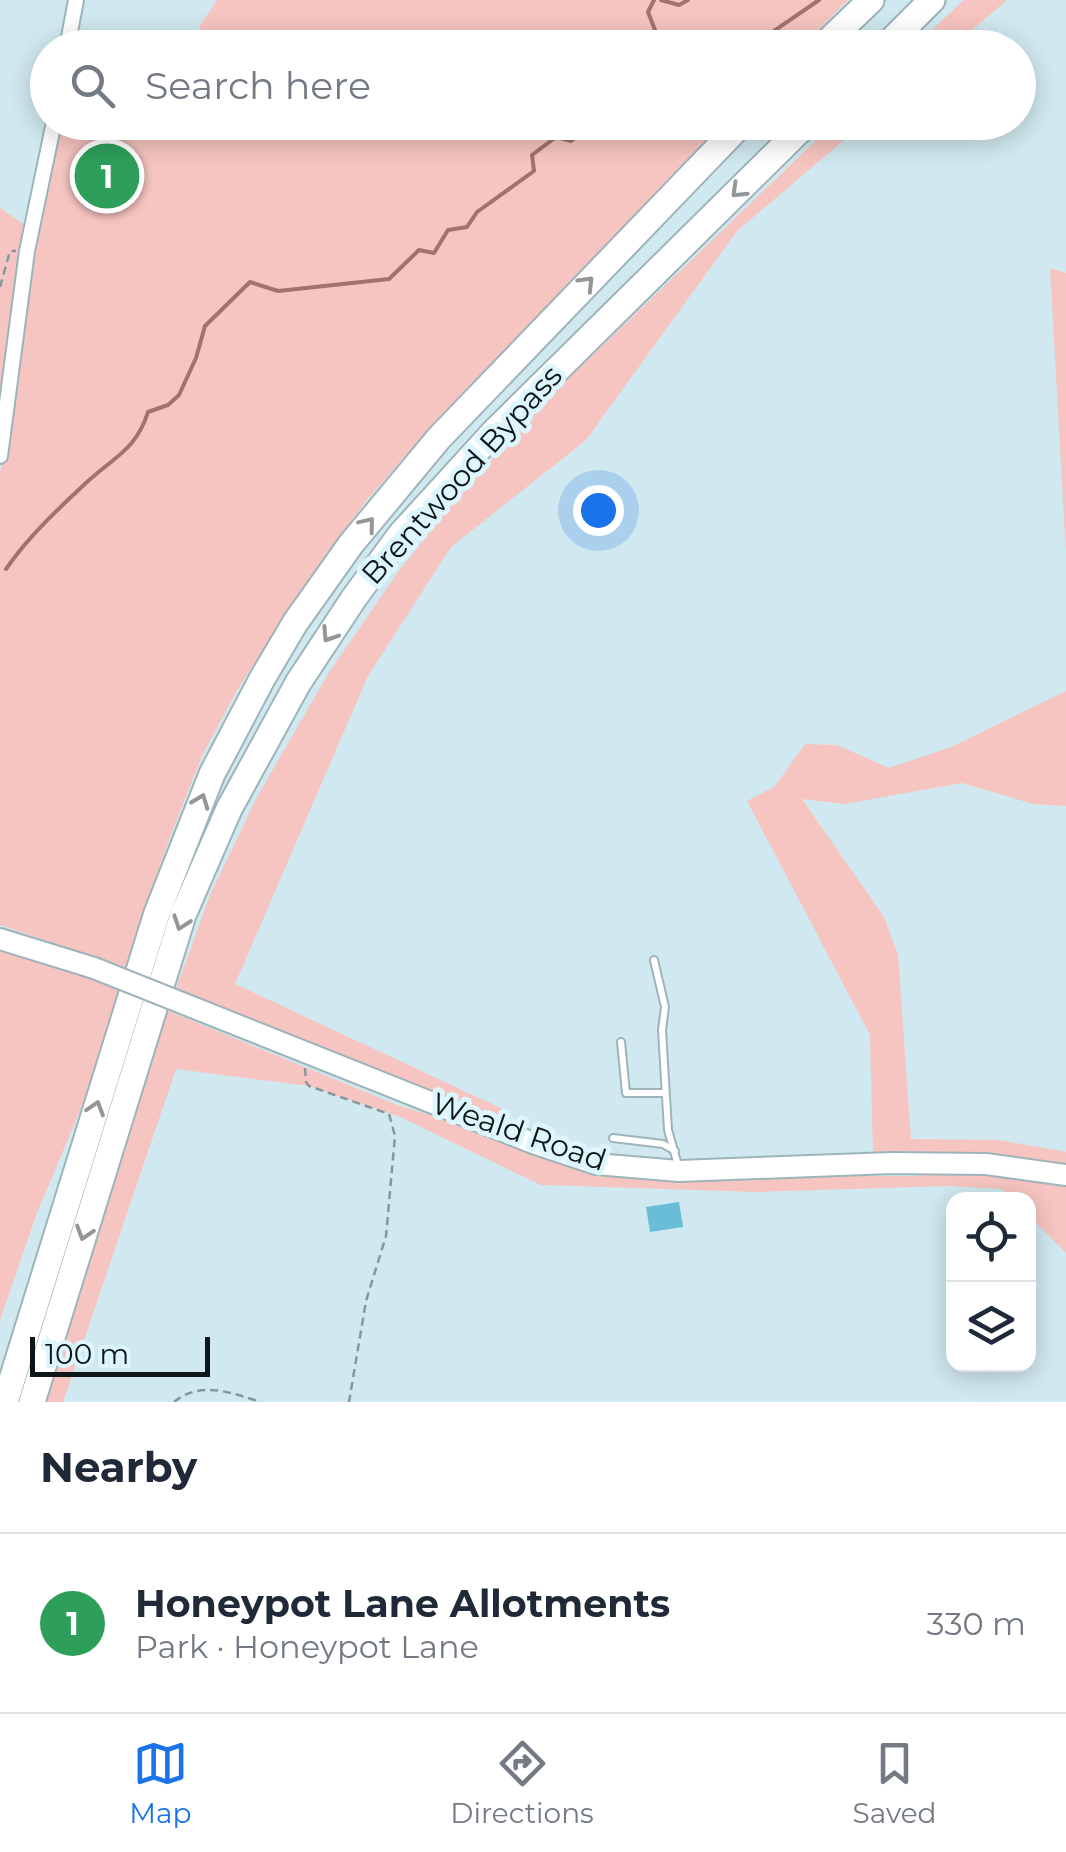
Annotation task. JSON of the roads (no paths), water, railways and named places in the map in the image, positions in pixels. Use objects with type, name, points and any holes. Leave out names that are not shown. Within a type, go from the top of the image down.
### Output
[{"type":"highway","points":[[840,30],[871,0]]},
{"type":"highway","points":[[902,30],[932,0]]},
{"type":"highway","name":"Brentwood Bypass","points":[[5,1402],[157,913],[212,774],[262,678],[351,544],[439,438],[726,140]]},
{"type":"highway","name":"Brentwood Bypass","points":[[32,1402],[183,915],[229,809],[298,683],[402,534],[495,430],[790,140]]},
{"type":"street","points":[[70,30],[76,0]]},
{"type":"street","points":[[0,456],[27,251],[50,140]]},
{"type":"street","name":"Weald Road","points":[[0,939],[94,968],[533,1143],[596,1164],[986,1164],[1066,1175]]},
{"type":"lane","points":[[654,960],[665,1006],[665,1093],[668,1130],[677,1161]]},
{"type":"lane","points":[[621,1042],[626,1093],[665,1093]]},
{"type":"lane","points":[[614,1138],[662,1144],[677,1161]]},
{"type":"waterway","points":[[654,0],[648,12],[655,30]]},
{"type":"waterway","points":[[661,0],[679,5],[688,0]]},
{"type":"waterway","points":[[775,30],[819,0]]},
{"type":"waterway","points":[[6,569],[54,513],[131,444],[148,412],[168,405],[179,395],[205,326],[250,282],[278,291],[389,279],[419,250],[434,253],[448,230],[467,227],[477,212],[534,171],[532,155],[552,140]]},
{"type":"waterway","points":[[567,140],[572,140]]},
{"type":"place","name":"Honeypot Lane Allotments","points":[[107,176]]}]
